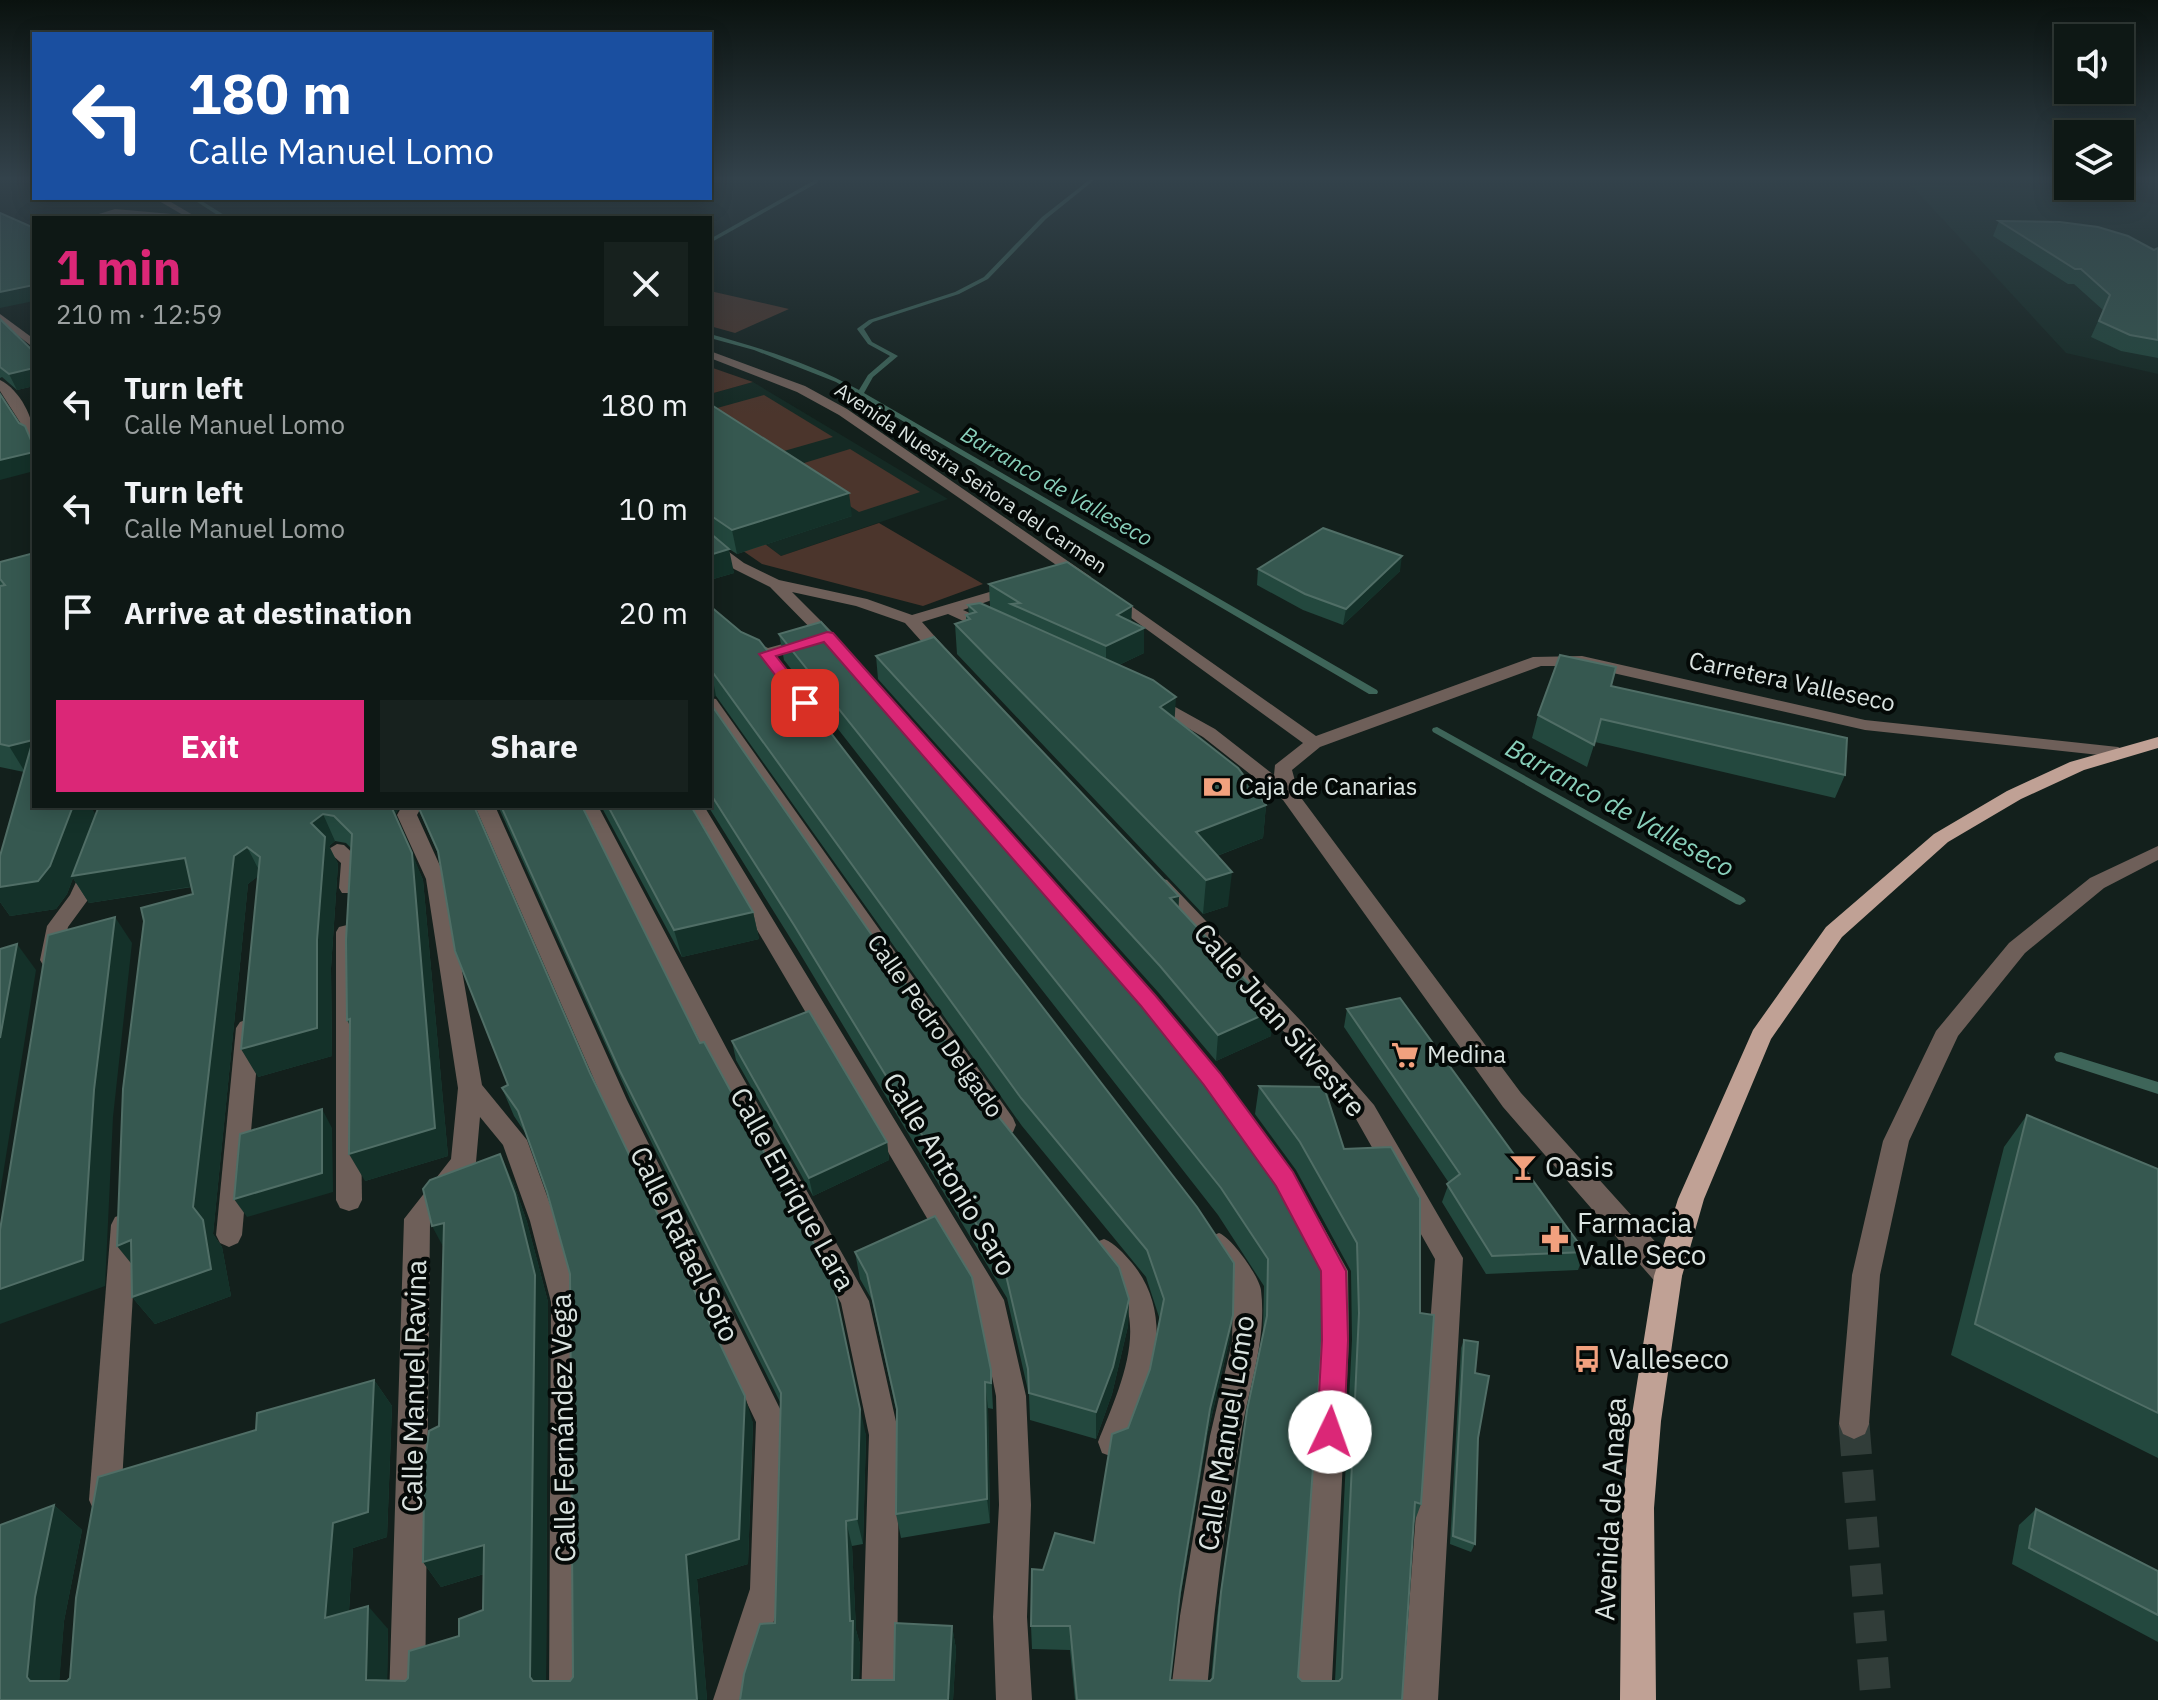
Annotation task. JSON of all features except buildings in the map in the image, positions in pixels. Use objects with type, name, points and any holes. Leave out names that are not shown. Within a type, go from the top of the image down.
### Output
[{"type":"main road","name":"Avenida de Anaga","points":[[1638,1700],[1638,1508],[1646,1421],[1668,1276],[1691,1199],[1761,1036],[1834,932],[1941,838],[2014,795],[2118,752],[2158,742]]},
{"type":"street","points":[[0,318],[32,343]]},
{"type":"street","name":"Avenida Nuestra Señora del Carmen","points":[[712,355],[801,389],[843,412],[1067,573],[1314,743]]},
{"type":"street","points":[[0,384],[11,395],[32,432]]},
{"type":"street","points":[[712,544],[739,566],[775,584],[828,594],[894,612],[911,620],[964,676]]},
{"type":"street","points":[[775,584],[848,659]]},
{"type":"street","points":[[911,620],[1032,584]]},
{"type":"street","points":[[949,609],[1007,635]]},
{"type":"street","points":[[712,617],[742,642],[772,660],[827,636]]},
{"type":"street","name":"Carretera Valleseco","points":[[1290,796],[1282,769],[1314,743],[1539,661],[1582,661],[1865,725],[2118,752]]},
{"type":"street","points":[[1137,694],[1209,733],[1290,796],[1512,1100],[1668,1276]]},
{"type":"street","name":"Calle Pedro Delgado","points":[[712,706],[1020,1147]]},
{"type":"street","points":[[411,808],[407,815],[436,879],[470,1088]]},
{"type":"street","name":"Calle Rafael Soto","points":[[486,808],[615,1100],[771,1421],[767,1589],[731,1700]]},
{"type":"street","name":"Calle Enrique Lara","points":[[589,808],[720,1057],[855,1301],[884,1435],[879,1700]]},
{"type":"street","name":"Calle Antonio Saro","points":[[695,808],[817,1016],[990,1300],[1011,1396],[1015,1505],[1010,1617],[1014,1700]]},
{"type":"street","points":[[47,985],[58,926],[80,897],[99,848]]},
{"type":"street","points":[[337,850],[351,861],[345,968],[349,1200]]},
{"type":"street","points":[[1854,1424],[1866,1275],[1896,1141],[1948,1031],[2017,948],[2097,883],[2158,852]]},
{"type":"street","name":"Calle Juan Silvestre","points":[[1144,869],[1294,1028],[1365,1112],[1449,1258],[1420,1700]]},
{"type":"street","points":[[229,1235],[249,1012]]},
{"type":"street","name":"Calle Manuel Ravina","points":[[407,1700],[417,1219],[463,1162],[470,1088]]},
{"type":"street","name":"Calle Fernández Vega","points":[[470,1088],[514,1140],[543,1221],[565,1302],[567,1700]]},
{"type":"street","points":[[101,1529],[122,1285],[125,1193]]},
{"type":"street","points":[[1298,1205],[1334,1271],[1335,1340],[1313,1700]]},
{"type":"street","name":"Calle Manuel Lomo","points":[[1188,1700],[1225,1436],[1246,1342],[1247,1288],[1206,1225]]},
{"type":"street","points":[[1086,1228],[1133,1287],[1145,1326],[1130,1395],[1113,1442]]},
{"type":"shaded area","points":[[1977,256],[2158,256],[2158,374],[2066,353]]},
{"type":"shaded area","points":[[712,291],[789,309],[735,333],[712,327]]},
{"type":"shaded area","points":[[712,368],[753,382],[712,393]]},
{"type":"shaded area","points":[[753,382],[948,499],[781,556],[712,504],[712,393]]},
{"type":"shaded area","points":[[764,395],[833,437],[770,455],[712,409]]},
{"type":"shaded area","points":[[850,449],[920,492],[859,512],[791,467]]},
{"type":"shaded area","points":[[712,504],[781,556],[879,523],[983,584],[923,606],[762,564],[712,529]]},
{"type":"waterway","points":[[860,394],[870,376],[895,356],[870,343],[860,329],[871,321],[957,293],[986,278],[1007,256]]},
{"type":"waterway","name":"Barranco de Valleseco","points":[[712,337],[756,349],[838,381],[860,394]]},
{"type":"waterway","name":"Barranco de Valleseco","points":[[860,394],[1373,692]]},
{"type":"waterway","name":"Barranco de Valleseco","points":[[1437,730],[1740,901]]},
{"type":"waterway","points":[[2061,1057],[2158,1088]]},
{"type":"tunnel","points":[[1854,1424],[1876,1700]]},
{"type":"place","name":"Caja de Canarias","points":[[1217,787]]},
{"type":"place","name":"Medina","points":[[1405,1055]]},
{"type":"place","name":"Oasis","points":[[1523,1167]]},
{"type":"place","name":"Farmacia Valle Seco","points":[[1555,1239]]},
{"type":"place","name":"Valleseco","points":[[1587,1359]]},
{"type":"route","points":[[805,703],[767,654],[827,636],[1148,1000],[1212,1079],[1284,1179],[1334,1271],[1335,1340],[1330,1432]]}]
